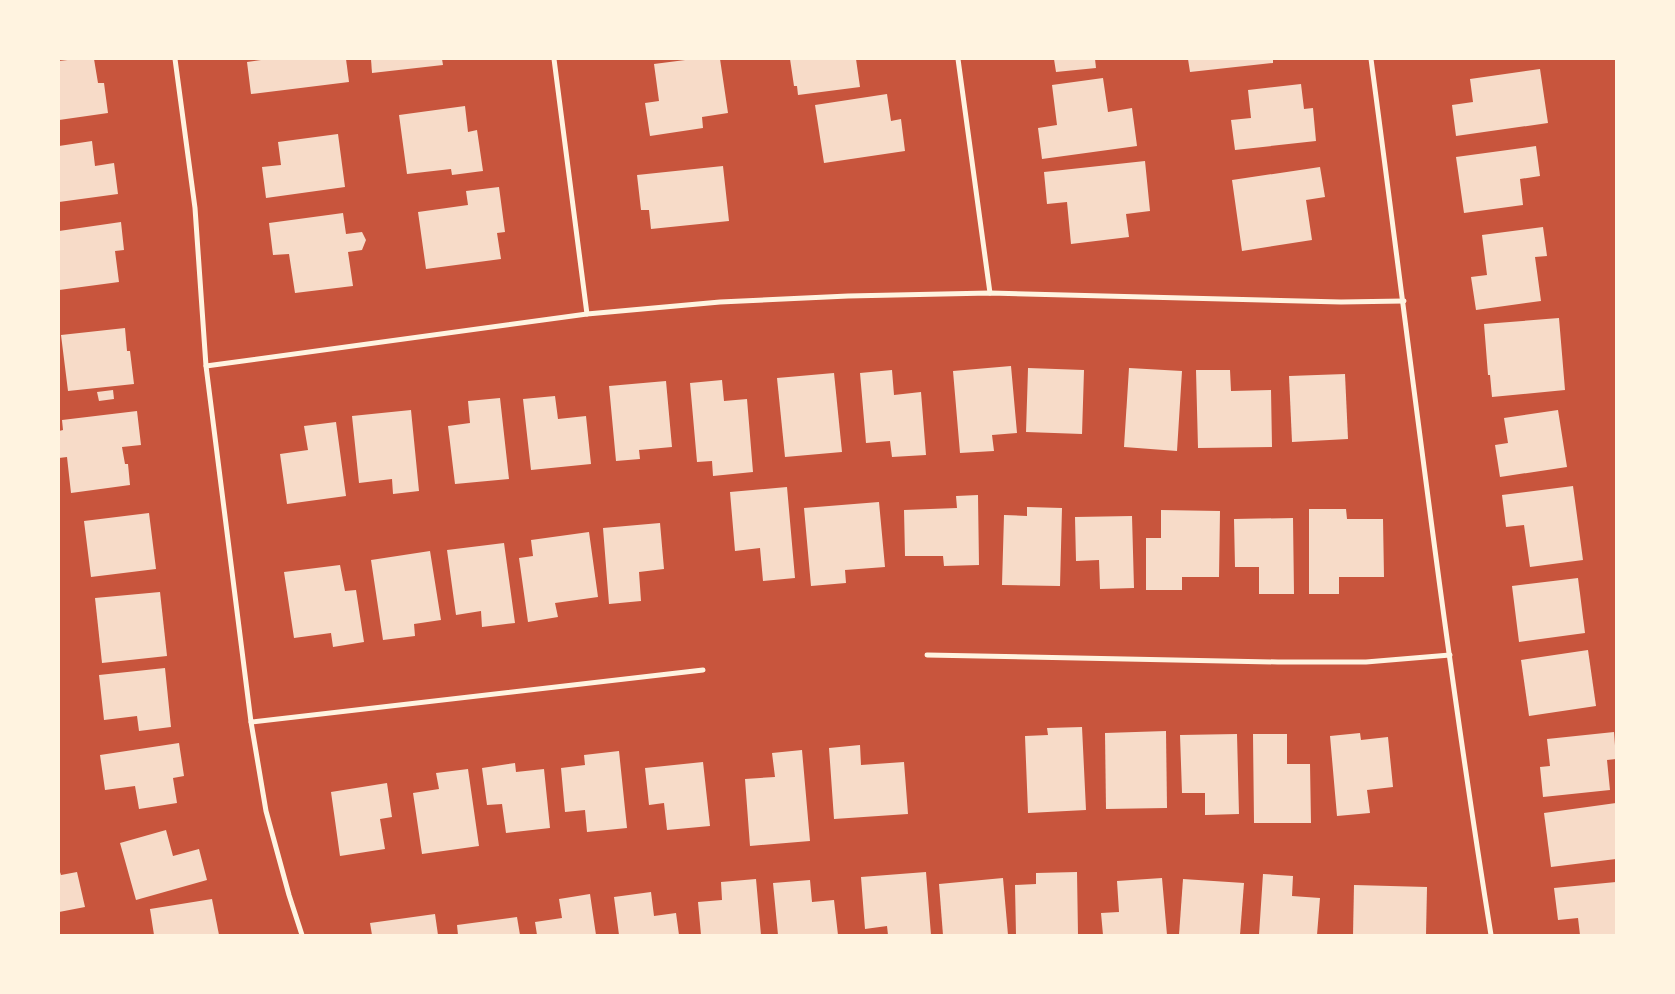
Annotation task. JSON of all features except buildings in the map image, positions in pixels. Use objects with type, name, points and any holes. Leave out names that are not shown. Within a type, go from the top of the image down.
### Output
[{"type":"street","points":[[175,59],[195,208],[206,366],[251,722],[266,811],[302,935]]},
{"type":"street","points":[[554,59],[587,314]]},
{"type":"street","points":[[958,59],[990,292]]},
{"type":"street","points":[[1371,59],[1404,301],[1426,488],[1491,935]]},
{"type":"street","points":[[206,366],[587,314],[720,302],[990,292],[1341,302],[1404,301]]},
{"type":"street","points":[[927,655],[1366,662],[1450,655]]},
{"type":"street","points":[[251,722],[703,670]]}]
